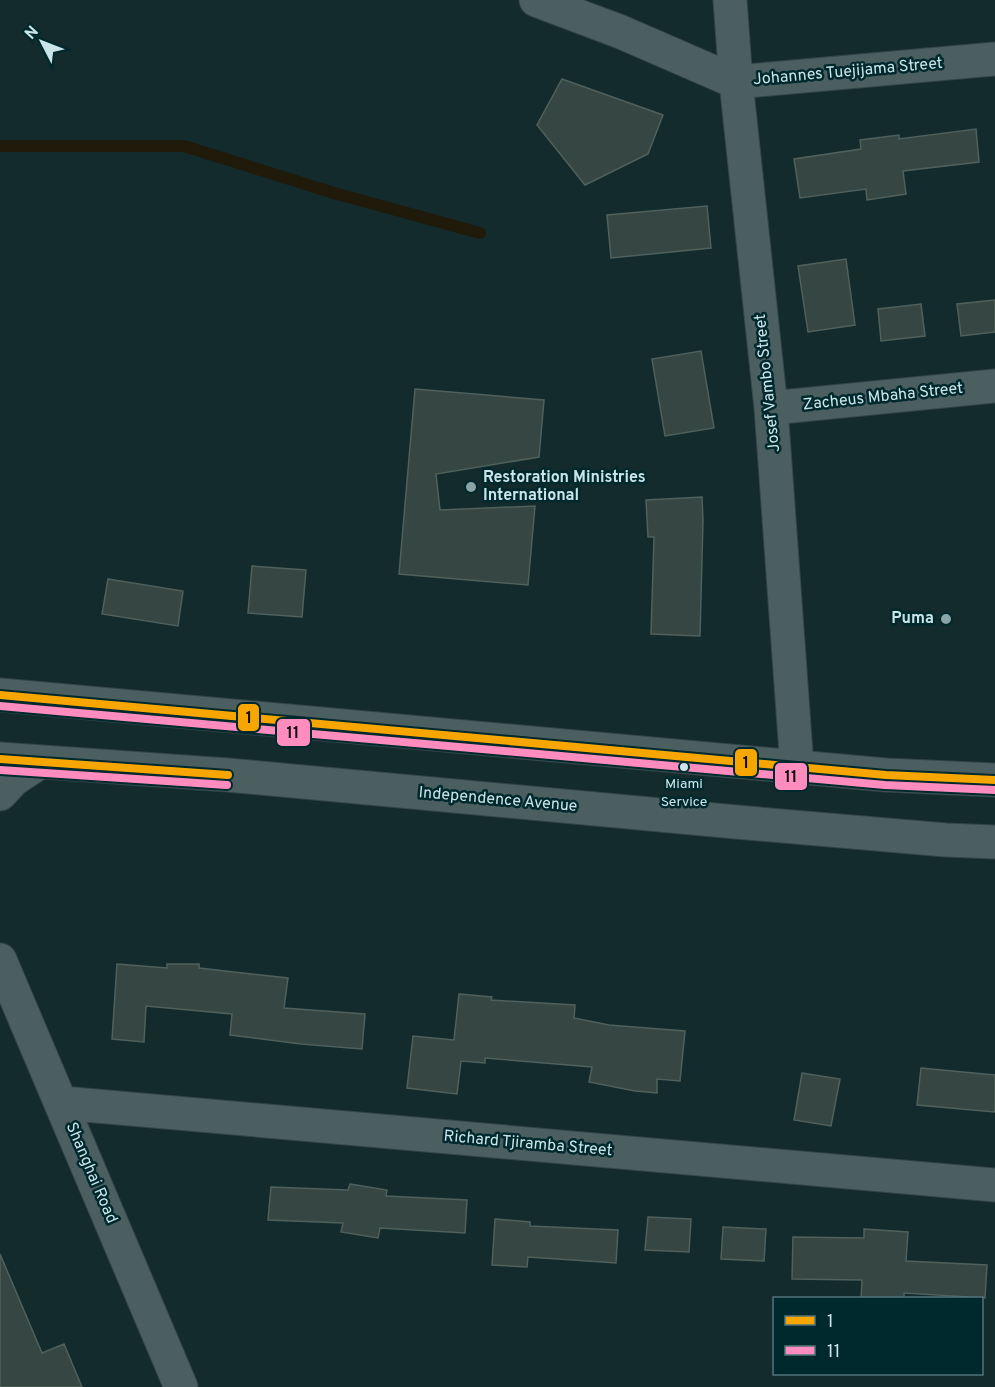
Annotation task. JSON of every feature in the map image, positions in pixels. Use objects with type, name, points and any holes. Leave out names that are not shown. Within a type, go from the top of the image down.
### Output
[{"type":"street","name":"Johannes Tuejijama Street","points":[[536,0],[621,32],[736,82],[995,58]]},
{"type":"street","name":"Josef Vambo Street","points":[[729,0],[771,408],[797,767]]},
{"type":"street","name":"Zacheus Mbaha Street","points":[[771,408],[995,386]]},
{"type":"street","points":[[0,695],[886,775],[995,780]]},
{"type":"street","name":"Independence Avenue","points":[[0,759],[228,774],[759,824],[995,842]]},
{"type":"street","points":[[0,794],[13,780],[40,762]]},
{"type":"street","name":"Shanghai Road","points":[[0,960],[181,1387]]},
{"type":"street","name":"Richard Tjiramba Street","points":[[62,1103],[995,1185]]},
{"type":"building","points":[[562,79],[663,115],[648,154],[585,185],[537,125]]},
{"type":"building","points":[[976,129],[979,162],[903,171],[906,194],[867,200],[866,189],[800,198],[794,159],[861,149],[860,140],[899,135],[899,139]]},
{"type":"building","points":[[707,206],[711,248],[611,258],[607,215]]},
{"type":"building","points":[[846,259],[855,325],[808,332],[798,266]]},
{"type":"building","points":[[995,300],[995,332],[961,336],[957,304]]},
{"type":"building","points":[[921,304],[925,336],[881,341],[878,309]]},
{"type":"building","points":[[701,351],[714,428],[665,436],[652,359]]},
{"type":"building","name":"Restoration Ministries International","points":[[415,389],[544,400],[539,457],[436,474],[440,510],[535,506],[528,585],[399,574]]},
{"type":"building","points":[[702,497],[700,636],[651,634],[654,537],[648,537],[646,500]]},
{"type":"building","points":[[252,566],[306,570],[302,617],[248,613]]},
{"type":"building","points":[[108,579],[183,591],[178,626],[102,614]]},
{"type":"building","points":[[117,964],[167,968],[167,964],[199,964],[199,968],[288,978],[284,1008],[365,1014],[362,1049],[230,1035],[232,1014],[146,1006],[144,1042],[112,1039]]},
{"type":"building","points":[[459,994],[492,997],[491,1000],[575,1005],[574,1018],[609,1025],[685,1031],[680,1081],[657,1079],[657,1093],[635,1091],[589,1082],[592,1067],[485,1058],[485,1063],[461,1061],[457,1094],[407,1088],[413,1036],[454,1040]]},
{"type":"building","points":[[921,1068],[995,1075],[995,1112],[917,1105]]},
{"type":"building","points":[[802,1073],[840,1079],[831,1126],[794,1120]]},
{"type":"building","points":[[350,1184],[387,1190],[386,1196],[467,1200],[465,1233],[380,1228],[378,1238],[341,1232],[343,1223],[268,1220],[271,1187],[348,1190]]},
{"type":"building","points":[[648,1217],[691,1219],[689,1252],[645,1250]]},
{"type":"building","points":[[495,1219],[530,1222],[530,1226],[618,1230],[616,1263],[528,1257],[527,1267],[492,1265]]},
{"type":"building","points":[[723,1227],[766,1229],[764,1261],[721,1259]]},
{"type":"building","points":[[864,1229],[908,1232],[906,1261],[987,1265],[985,1298],[904,1293],[904,1297],[861,1297],[862,1280],[792,1279],[793,1237],[864,1238]]},
{"type":"building","points":[[0,1254],[42,1353],[64,1344],[82,1387],[0,1387]]},
{"type":"waterway","points":[[0,146],[184,146],[334,193],[480,233]]},
{"type":"transit line","name":"1","points":[[0,695],[886,775],[995,780]]},
{"type":"transit line","name":"11","points":[[0,706],[885,785],[995,790]]},
{"type":"transit line","name":"1","points":[[0,759],[228,775]]},
{"type":"transit line","name":"11","points":[[0,770],[227,785]]},
{"type":"place","name":"Restoration Ministries International","points":[[471,487]]},
{"type":"place","name":"Puma","points":[[946,619]]},
{"type":"place","name":"Miami Service","points":[[684,767]]}]
